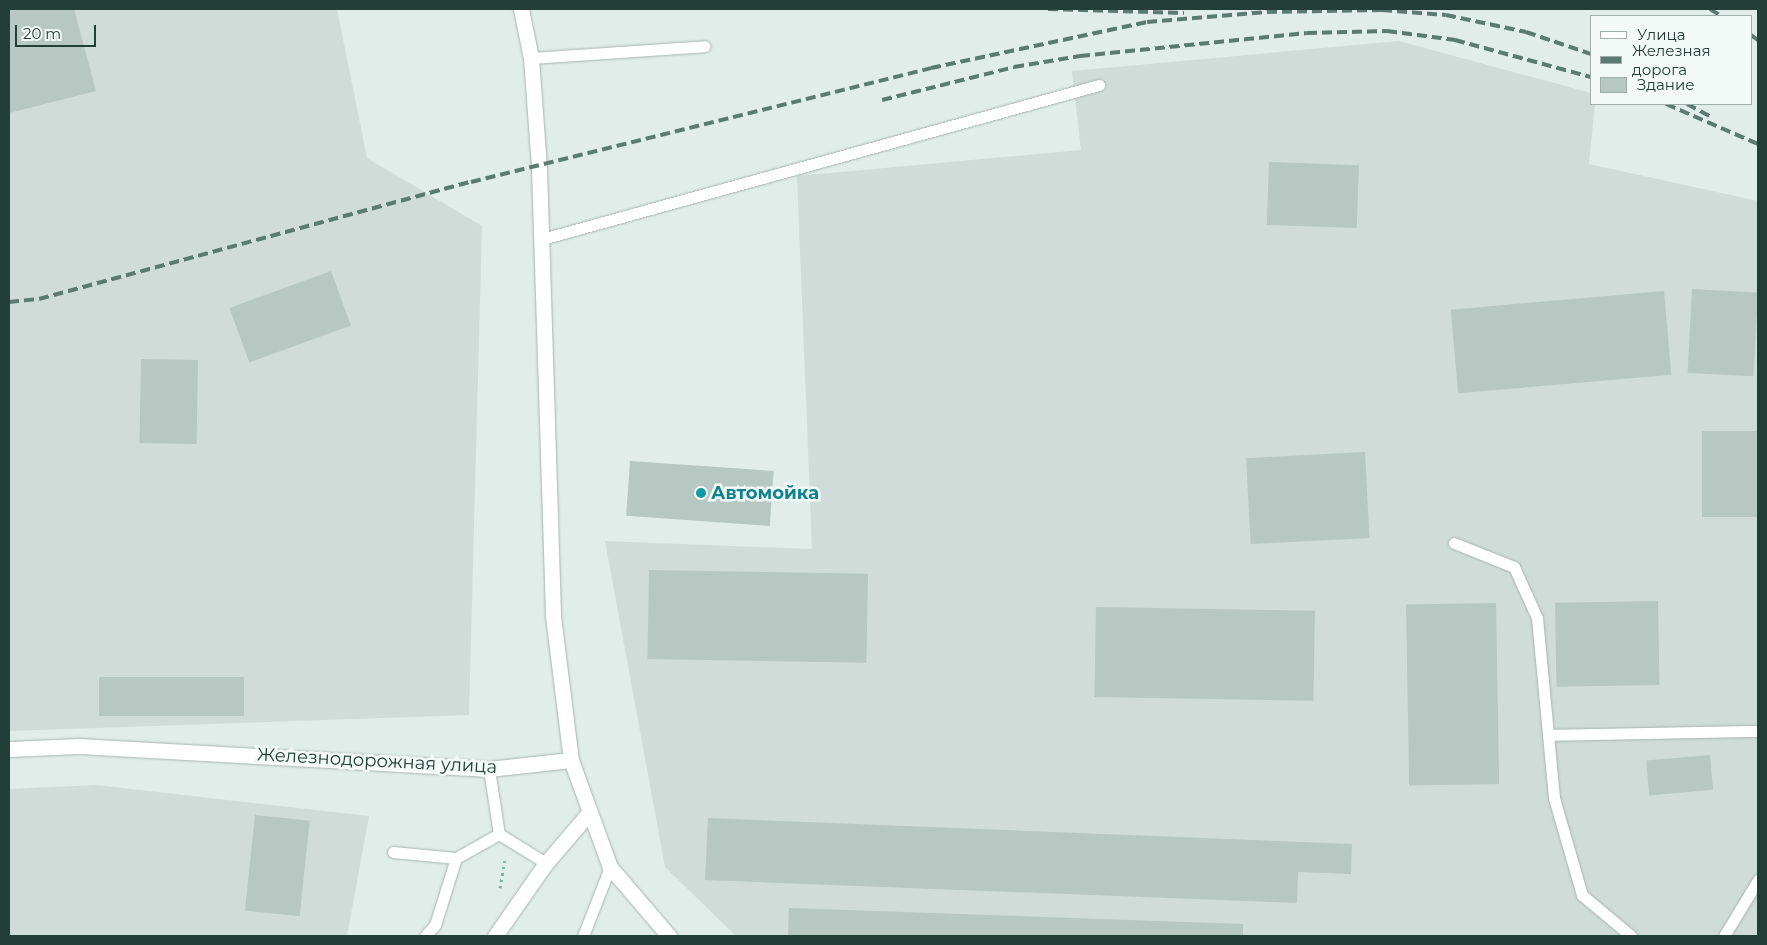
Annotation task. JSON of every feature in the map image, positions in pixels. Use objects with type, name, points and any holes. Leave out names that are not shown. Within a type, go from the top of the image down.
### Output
[{"type":"main road","points":[[522,9],[532,58],[542,239],[553,616],[571,760],[588,814],[610,866],[670,936]]},
{"type":"main road","name":"Железнодорожная улица","points":[[9,749],[79,746],[489,769],[571,760]]},
{"type":"main road","points":[[495,936],[546,863],[588,814]]},
{"type":"lane","points":[[532,58],[705,46]]},
{"type":"lane","points":[[542,239],[1099,84]]},
{"type":"lane","points":[[1454,543],[1514,567],[1537,618],[1554,798],[1582,895],[1632,936]]},
{"type":"lane","points":[[1548,735],[1758,731]]},
{"type":"lane","points":[[489,769],[499,834],[546,863]]},
{"type":"lane","points":[[392,852],[456,858],[499,834]]},
{"type":"lane","points":[[425,936],[435,924],[456,858]]},
{"type":"lane","points":[[583,936],[610,866]]},
{"type":"lane","points":[[1724,936],[1758,880]]},
{"type":"path","points":[[496,895],[506,870],[499,834]]},
{"type":"shaded area","points":[[9,9],[337,9],[367,158],[482,226],[469,715],[9,731]]},
{"type":"shaded area","points":[[1399,41],[1590,93],[1590,105],[1595,105],[1589,164],[1758,201],[1758,936],[736,936],[665,867],[605,541],[812,549],[797,176],[1081,150],[1072,71]]},
{"type":"shaded area","points":[[96,785],[369,816],[347,936],[9,936],[9,789]]},
{"type":"building","points":[[9,9],[74,9],[96,91],[9,113]]},
{"type":"building","points":[[1269,162],[1359,165],[1357,228],[1267,225]]},
{"type":"building","points":[[331,271],[351,326],[249,362],[230,308]]},
{"type":"building","points":[[1692,289],[1758,292],[1754,376],[1688,373]]},
{"type":"building","points":[[1664,291],[1671,375],[1458,393],[1451,310]]},
{"type":"building","points":[[141,359],[198,360],[197,444],[140,443]]},
{"type":"building","points":[[1702,431],[1758,431],[1758,517],[1702,517]]},
{"type":"building","points":[[1365,452],[1370,538],[1251,544],[1246,458]]},
{"type":"building","name":"Автомойка","points":[[630,461],[774,471],[770,526],[626,516]]},
{"type":"building","points":[[649,570],[868,574],[866,663],[647,659]]},
{"type":"building","points":[[1658,601],[1659,685],[1556,687],[1555,603]]},
{"type":"building","points":[[1496,603],[1499,784],[1409,786],[1406,605]]},
{"type":"building","points":[[1096,607],[1315,611],[1313,701],[1094,697]]},
{"type":"building","points":[[99,677],[244,677],[244,716],[99,716]]},
{"type":"building","points":[[1710,755],[1713,790],[1649,795],[1646,761]]},
{"type":"building","points":[[255,815],[310,821],[300,916],[245,910]]},
{"type":"building","points":[[708,818],[1352,844],[1351,874],[1298,872],[1297,903],[705,880]]},
{"type":"building","points":[[789,908],[1243,924],[1243,936],[788,935]]},
{"type":"railway","points":[[1048,9],[1184,13]]},
{"type":"railway","points":[[1710,9],[1719,15]]},
{"type":"railway","points":[[9,302],[39,299],[471,182],[931,68],[1147,22],[1267,12],[1382,10],[1446,15],[1526,32],[1590,54]]},
{"type":"railway","points":[[882,100],[1014,67],[1080,56],[1307,33],[1387,31],[1455,40],[1590,77]]},
{"type":"railway","points":[[1752,36],[1758,40]]},
{"type":"railway","points":[[1668,105],[1758,144]]},
{"type":"railway","points":[[1689,105],[1710,116]]},
{"type":"place","name":"Автомойка","points":[[701,493]]}]
